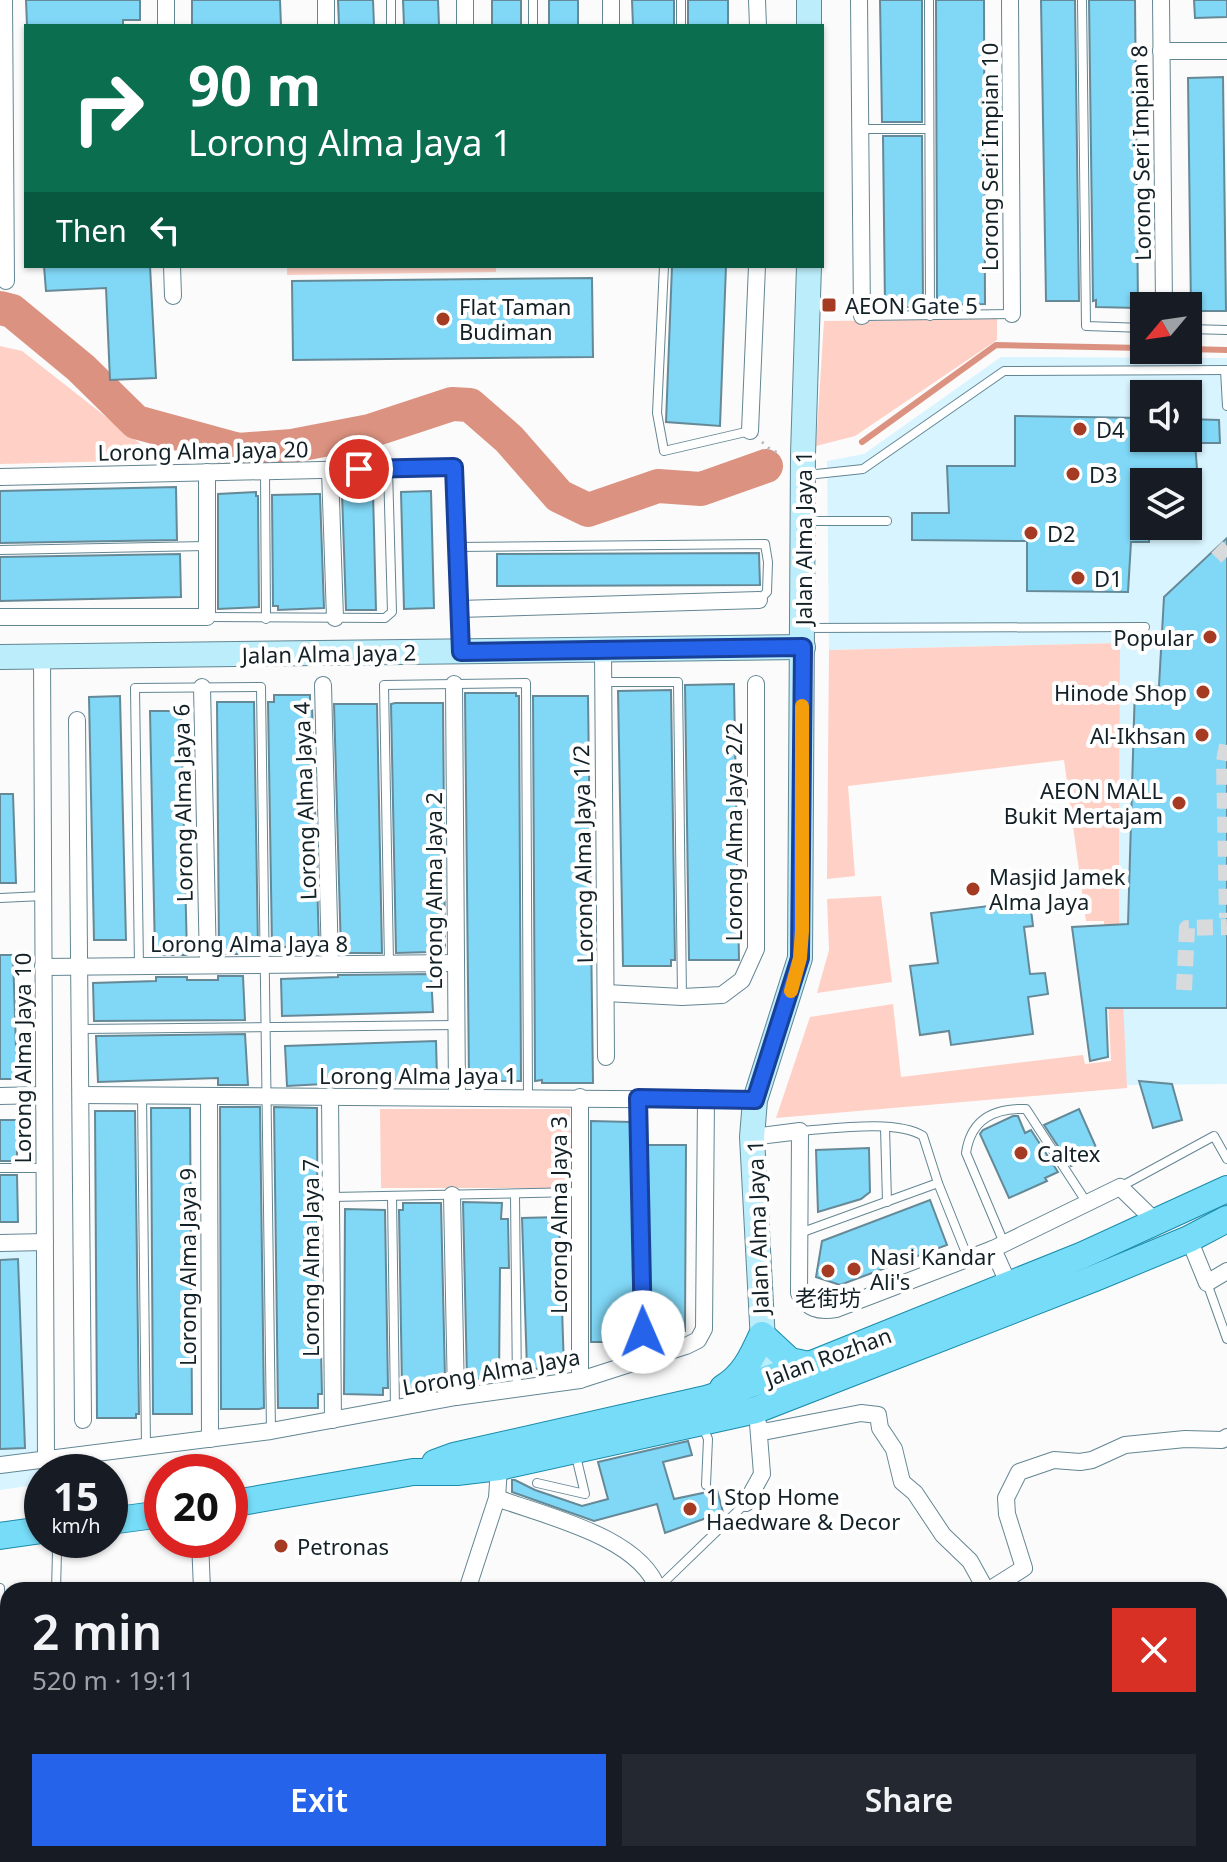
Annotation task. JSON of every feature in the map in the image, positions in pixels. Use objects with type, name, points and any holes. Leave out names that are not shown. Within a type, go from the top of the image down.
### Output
[{"type":"main road","name":"Jalan Rozhan","points":[[413,1472],[454,1456],[710,1413],[757,1420],[815,1376],[1009,1285],[1157,1223],[1227,1189]]},
{"type":"main road","name":"Jalan Rozhan","points":[[815,1376],[1189,1239],[1227,1219]]},
{"type":"main road","points":[[710,1413],[751,1360],[762,1335],[790,1361],[815,1376],[788,1391],[765,1379]]},
{"type":"main road","name":"Jalan Rozhan","points":[[248,1501],[413,1472],[457,1472],[499,1467],[575,1452],[710,1413],[765,1379]]},
{"type":"main road","points":[[0,1536],[24,1533]]},
{"type":"street","points":[[4,0],[6,281]]},
{"type":"street","points":[[166,0],[166,24]]},
{"type":"street","points":[[326,0],[326,24]]},
{"type":"street","points":[[465,0],[465,24]]},
{"type":"street","points":[[611,0],[611,24]]},
{"type":"street","points":[[757,0],[758,24]]},
{"type":"street","points":[[809,0],[809,24]]},
{"type":"street","points":[[859,0],[862,316]]},
{"type":"street","name":"Lorong Seri Impian 10","points":[[1010,0],[1012,314]]},
{"type":"street","name":"Lorong Seri Impian 8","points":[[1161,0],[1164,292]]},
{"type":"street","points":[[1161,51],[1227,51]]},
{"type":"street","points":[[172,268],[173,296]]},
{"type":"street","points":[[750,431],[757,268]]},
{"type":"street","name":"Jalan Alma Jaya 1","points":[[765,1379],[752,1137],[755,1100],[800,958],[803,464],[809,268]]},
{"type":"street","name":"Lorong Alma Jaya 20","points":[[0,477],[454,467],[457,547]]},
{"type":"street","points":[[330,470],[335,618]]},
{"type":"street","points":[[0,617],[207,617],[207,472]]},
{"type":"street","points":[[457,547],[461,652]]},
{"type":"street","points":[[459,609],[759,600]]},
{"type":"street","name":"Jalan Alma Jaya 2","points":[[0,657],[603,651],[803,638]]},
{"type":"street","name":"Lorong Alma Jaya 1/2","points":[[603,651],[606,1057]]},
{"type":"street","name":"Lorong Alma Jaya 10","points":[[42,656],[46,1454]]},
{"type":"street","name":"Lorong Alma Jaya 2","points":[[454,684],[457,1097]]},
{"type":"street","name":"Lorong Alma Jaya 2/2","points":[[606,993],[682,997],[722,995],[742,980],[756,949],[756,684]]},
{"type":"street","name":"Lorong Alma Jaya 4","points":[[323,685],[330,964]]},
{"type":"street","name":"Lorong Alma Jaya 6","points":[[202,687],[208,965]]},
{"type":"street","points":[[77,720],[83,1420]]},
{"type":"street","name":"Lorong Alma Jaya 8","points":[[43,967],[456,963]]},
{"type":"street","points":[[0,1096],[44,1095]]},
{"type":"street","name":"Lorong Alma Jaya 1","points":[[81,1095],[755,1100]]},
{"type":"street","name":"Lorong Alma Jaya 9","points":[[209,1096],[210,1439]]},
{"type":"street","name":"Lorong Alma Jaya 7","points":[[330,1096],[333,1420]]},
{"type":"street","name":"Lorong Alma Jaya 3","points":[[580,1097],[580,1380]]},
{"type":"street","name":"Lorong Alma Jaya","points":[[91,1454],[271,1431],[456,1397],[580,1380],[698,1340],[704,1329],[706,1098]]},
{"type":"street","points":[[752,1137],[800,1131],[799,1293],[806,1305],[821,1311],[836,1309],[998,1246],[1120,1187],[1157,1223]]},
{"type":"street","points":[[452,1195],[456,1397]]},
{"type":"street","points":[[1189,1239],[1207,1283],[1227,1271]]},
{"type":"street","points":[[0,1243],[45,1242]]},
{"type":"street","points":[[998,1246],[1009,1285]]},
{"type":"street","points":[[757,1420],[768,1431],[861,1413],[878,1415],[880,1428],[894,1449],[902,1482],[915,1493],[943,1535],[970,1561],[983,1582]]},
{"type":"street","points":[[746,1503],[762,1474],[757,1420]]},
{"type":"street","points":[[1001,1582],[1024,1568],[1007,1514],[1006,1498],[1019,1472],[1054,1460],[1092,1460],[1125,1445],[1185,1439],[1222,1440],[1227,1437]]},
{"type":"street","points":[[0,1465],[24,1462]]},
{"type":"street","points":[[470,1582],[497,1498],[499,1467]]},
{"type":"street","points":[[497,1498],[593,1533],[625,1550],[649,1570],[655,1582]]},
{"type":"street","points":[[201,1558],[202,1582]]},
{"type":"lane","points":[[391,0],[391,24]]},
{"type":"lane","points":[[533,0],[533,24]]},
{"type":"lane","points":[[681,0],[681,24]]},
{"type":"lane","points":[[929,0],[930,316]]},
{"type":"lane","points":[[1082,0],[1086,326],[1130,328]]},
{"type":"lane","points":[[860,129],[929,129]]},
{"type":"lane","points":[[664,268],[657,413],[664,451],[750,431]]},
{"type":"lane","points":[[862,316],[1012,314]]},
{"type":"lane","points":[[1202,329],[1227,330]]},
{"type":"lane","points":[[803,464],[863,469],[1004,371],[1226,370],[1227,406]]},
{"type":"lane","points":[[207,617],[385,618],[392,612],[388,469]]},
{"type":"lane","points":[[265,471],[266,619]]},
{"type":"lane","points":[[803,521],[887,521]]},
{"type":"lane","points":[[457,547],[765,544],[767,592],[759,600]]},
{"type":"lane","points":[[0,550],[207,546]]},
{"type":"lane","points":[[803,638],[1145,627]]},
{"type":"lane","points":[[603,682],[678,682],[682,997]]},
{"type":"lane","points":[[389,964],[384,685],[526,683],[528,1097]]},
{"type":"lane","points":[[139,966],[135,688],[261,687],[271,1431]]},
{"type":"lane","points":[[0,898],[43,896]]},
{"type":"lane","points":[[81,1029],[456,1025]]},
{"type":"lane","points":[[142,1095],[146,1448]]},
{"type":"lane","points":[[638,1098],[643,1361]]},
{"type":"lane","points":[[998,1246],[966,1153],[968,1137],[975,1124],[992,1115],[1009,1108],[1026,1109],[1087,1203]]},
{"type":"lane","points":[[885,1127],[887,1202]]},
{"type":"lane","points":[[800,1131],[885,1127],[917,1132],[923,1136],[938,1183],[969,1258]]},
{"type":"lane","points":[[1120,1187],[1214,1136],[1227,1159]]},
{"type":"lane","points":[[0,1168],[44,1168]]},
{"type":"lane","points":[[800,1233],[938,1183]]},
{"type":"lane","points":[[332,1197],[580,1192]]},
{"type":"lane","points":[[515,1194],[517,1389]]},
{"type":"lane","points":[[392,1196],[395,1409]]},
{"type":"lane","points":[[1207,1283],[1227,1339]]},
{"type":"lane","points":[[706,1485],[710,1413]]},
{"type":"lane","points":[[537,1483],[585,1494],[575,1452]]},
{"type":"lane","points":[[665,1582],[746,1503]]},
{"type":"lane","points":[[56,1582],[57,1558]]},
{"type":"path","points":[[750,431],[771,450],[803,464]]},
{"type":"shaded area","points":[[287,268],[496,268],[496,272],[287,275]]},
{"type":"shaded area","points":[[997,319],[997,340],[855,436],[816,446],[824,321]]},
{"type":"shaded area","points":[[0,346],[22,351],[161,460],[0,464]]},
{"type":"shaded area","points":[[1001,357],[1130,358],[1130,364],[1202,364],[1202,358],[1227,358],[1227,1084],[1126,1085],[1119,910],[1120,643],[829,650],[827,461],[864,454]]},
{"type":"shaded area","points":[[1120,643],[1119,910],[1127,1088],[776,1118],[810,1017],[893,1004],[901,1077],[1083,1055],[1085,1064],[1111,1061],[1104,921],[1086,921],[1064,760],[848,786],[855,876],[827,879],[829,650]]},
{"type":"shaded area","points":[[881,896],[892,982],[817,993],[829,950],[827,899]]},
{"type":"shaded area","points":[[380,1109],[570,1109],[571,1188],[381,1188]]},
{"type":"shaded area","points":[[0,1243],[44,1243],[46,1454],[24,1454],[24,1487],[0,1490]]},
{"type":"building","points":[[26,0],[140,0],[140,20],[123,20],[123,24],[27,24]]},
{"type":"building","points":[[192,0],[280,0],[281,24],[192,24]]},
{"type":"building","points":[[338,0],[373,0],[374,24],[339,24]]},
{"type":"building","points":[[403,0],[438,0],[439,24],[404,24]]},
{"type":"building","points":[[492,0],[521,0],[521,24],[492,24]]},
{"type":"building","points":[[549,0],[578,0],[578,24],[549,24]]},
{"type":"building","points":[[632,0],[674,0],[674,24],[633,24]]},
{"type":"building","points":[[688,0],[728,0],[728,24],[688,24]]},
{"type":"building","points":[[880,0],[922,0],[922,122],[882,122]]},
{"type":"building","points":[[936,0],[984,0],[985,304],[937,305]]},
{"type":"building","points":[[1041,0],[1075,0],[1079,301],[1046,301]]},
{"type":"building","points":[[1089,0],[1135,0],[1138,292],[1130,292],[1130,308],[1096,307],[1096,300],[1093,301]]},
{"type":"building","points":[[1194,0],[1227,0],[1227,17],[1195,18]]},
{"type":"building","points":[[1223,77],[1226,311],[1202,311],[1202,292],[1191,292],[1188,78]]},
{"type":"building","points":[[883,136],[922,136],[923,307],[885,307]]},
{"type":"building","points":[[44,268],[150,268],[156,378],[110,380],[106,288],[46,291]]},
{"type":"building","points":[[672,268],[726,268],[720,426],[666,422]]},
{"type":"building","name":"Flat Taman Budiman","points":[[592,278],[593,357],[293,360],[292,281]]},
{"type":"building","points":[[1015,416],[1130,418],[1130,452],[1196,452],[1197,468],[1130,468],[1130,540],[1149,540],[1131,542],[1128,592],[1027,591],[1027,541],[912,540],[912,513],[949,513],[947,466],[1015,466]]},
{"type":"building","points":[[1202,419],[1219,420],[1220,443],[1202,443]]},
{"type":"building","points":[[176,487],[177,540],[0,543],[0,491]]},
{"type":"building","points":[[431,491],[434,608],[404,609],[401,492]]},
{"type":"building","points":[[256,492],[259,607],[218,609],[218,494]]},
{"type":"building","points":[[373,492],[376,610],[346,610],[342,493]]},
{"type":"building","points":[[320,494],[324,608],[278,610],[278,606],[273,606],[272,495]]},
{"type":"building","name":"AEON MALL Bukit Mertajam","points":[[1227,538],[1227,1008],[1106,1008],[1108,1057],[1090,1061],[1072,927],[1128,924],[1135,686],[1159,686],[1164,597]]},
{"type":"building","points":[[759,553],[760,585],[497,586],[497,554]]},
{"type":"building","points":[[180,554],[181,597],[0,601],[0,557]]},
{"type":"building","points":[[734,684],[739,960],[689,960],[685,685]]},
{"type":"building","points":[[671,690],[675,960],[671,960],[671,966],[623,966],[618,691]]},
{"type":"building","points":[[465,693],[516,693],[519,696],[521,1081],[469,1081]]},
{"type":"building","points":[[274,695],[310,695],[312,704],[319,947],[272,947],[268,702],[274,702]]},
{"type":"building","points":[[120,696],[126,940],[94,940],[89,697]]},
{"type":"building","points":[[533,696],[588,696],[593,1083],[535,1081]]},
{"type":"building","points":[[217,702],[254,702],[258,947],[255,947],[255,954],[219,954]]},
{"type":"building","points":[[443,703],[445,949],[430,949],[430,952],[396,953],[391,704]]},
{"type":"building","points":[[334,704],[377,704],[382,953],[341,953]]},
{"type":"building","points":[[150,711],[181,711],[187,955],[155,955]]},
{"type":"building","points":[[0,794],[13,794],[16,883],[0,883]]},
{"type":"building","points":[[1030,901],[1033,926],[1024,927],[1030,974],[1045,973],[1048,994],[1028,997],[1033,1034],[951,1045],[949,1031],[920,1035],[910,966],[938,963],[931,913]]},
{"type":"building","points":[[0,955],[13,955],[17,1079],[0,1079]]},
{"type":"building","points":[[431,974],[433,1012],[282,1016],[281,979]]},
{"type":"building","points":[[218,976],[243,976],[245,1020],[94,1021],[93,983],[156,981],[156,977],[218,980]]},
{"type":"building","points":[[245,1034],[248,1085],[218,1085],[218,1078],[98,1082],[96,1036]]},
{"type":"building","points":[[436,1041],[437,1078],[287,1086],[285,1046]]},
{"type":"building","points":[[1139,1081],[1172,1084],[1182,1120],[1153,1128]]},
{"type":"building","points":[[220,1107],[260,1107],[264,1408],[259,1409],[221,1409]]},
{"type":"building","points":[[274,1107],[317,1108],[318,1350],[321,1350],[322,1394],[318,1394],[318,1408],[278,1408]]},
{"type":"building","points":[[151,1108],[190,1108],[192,1414],[153,1414]]},
{"type":"building","points":[[1079,1109],[1099,1154],[1071,1166],[1044,1125]]},
{"type":"building","points":[[95,1111],[135,1111],[139,1414],[136,1418],[97,1418]]},
{"type":"building","points":[[1018,1116],[1025,1133],[1031,1130],[1058,1172],[1045,1178],[1047,1181],[1009,1198],[980,1134]]},
{"type":"building","points":[[0,1120],[17,1120],[17,1161],[0,1161]]},
{"type":"building","points":[[591,1121],[631,1122],[635,1330],[631,1330],[631,1342],[591,1342]]},
{"type":"building","points":[[646,1145],[686,1145],[685,1331],[649,1330]]},
{"type":"building","points":[[869,1148],[870,1192],[861,1199],[818,1212],[816,1150]]},
{"type":"building","points":[[0,1175],[17,1175],[18,1222],[0,1222]]},
{"type":"building","points":[[930,1200],[947,1245],[840,1285],[816,1277],[822,1241]]},
{"type":"building","points":[[463,1202],[502,1203],[501,1219],[508,1219],[509,1268],[500,1268],[499,1379],[467,1379]]},
{"type":"building","points":[[403,1203],[441,1203],[445,1378],[441,1378],[441,1388],[402,1388],[399,1210],[403,1210]]},
{"type":"building","points":[[345,1209],[385,1210],[388,1388],[383,1388],[383,1395],[344,1394]]},
{"type":"building","points":[[559,1217],[564,1368],[527,1369],[522,1218]]},
{"type":"building","points":[[18,1259],[25,1448],[0,1449],[0,1260]]},
{"type":"building","points":[[688,1441],[692,1455],[663,1462],[674,1499],[717,1490],[723,1512],[665,1533],[657,1504],[594,1521],[512,1492],[512,1480],[515,1480],[582,1506],[608,1499],[598,1462]]},
{"type":"waterway","points":[[0,308],[12,311],[81,368],[136,422],[238,450],[292,446],[370,431],[452,404],[470,405],[509,439],[559,496],[588,510],[658,486],[701,489],[766,466]]},
{"type":"waterway","points":[[862,442],[996,345],[1130,348]]},
{"type":"waterway","points":[[1202,349],[1227,350]]},
{"type":"tunnel","points":[[1217,547],[1227,557]]},
{"type":"tunnel","points":[[1227,745],[1224,761],[1227,918]]},
{"type":"tunnel","points":[[1184,990],[1187,928],[1227,927]]},
{"type":"slow traffic","points":[[791,991],[800,958],[802,931],[802,706]]},
{"type":"place","name":"AEON Gate 5","points":[[829,305]]},
{"type":"place","name":"Flat Taman Budiman","points":[[443,319]]},
{"type":"place","name":"D4","points":[[1080,429]]},
{"type":"place","name":"D3","points":[[1073,474]]},
{"type":"place","name":"D2","points":[[1031,533]]},
{"type":"place","name":"D1","points":[[1078,578]]},
{"type":"place","name":"Popular","points":[[1210,637]]},
{"type":"place","name":"Hinode Shop","points":[[1203,692]]},
{"type":"place","name":"Al-Ikhsan","points":[[1202,735]]},
{"type":"place","name":"AEON MALL Bukit Mertajam","points":[[1179,803]]},
{"type":"place","name":"Masjid Jamek Alma Jaya","points":[[973,889]]},
{"type":"place","name":"Caltex","points":[[1021,1153]]},
{"type":"place","name":"Nasi Kandar Ali's","points":[[854,1269]]},
{"type":"place","name":"老街坊","points":[[828,1271]]},
{"type":"place","name":"1 Stop Home Haedware & Decor","points":[[690,1509]]},
{"type":"place","name":"Petronas","points":[[281,1546]]},
{"type":"route","points":[[359,469],[454,467],[461,652],[803,647],[800,958],[787,1007],[755,1100],[638,1098],[643,1332]]}]
